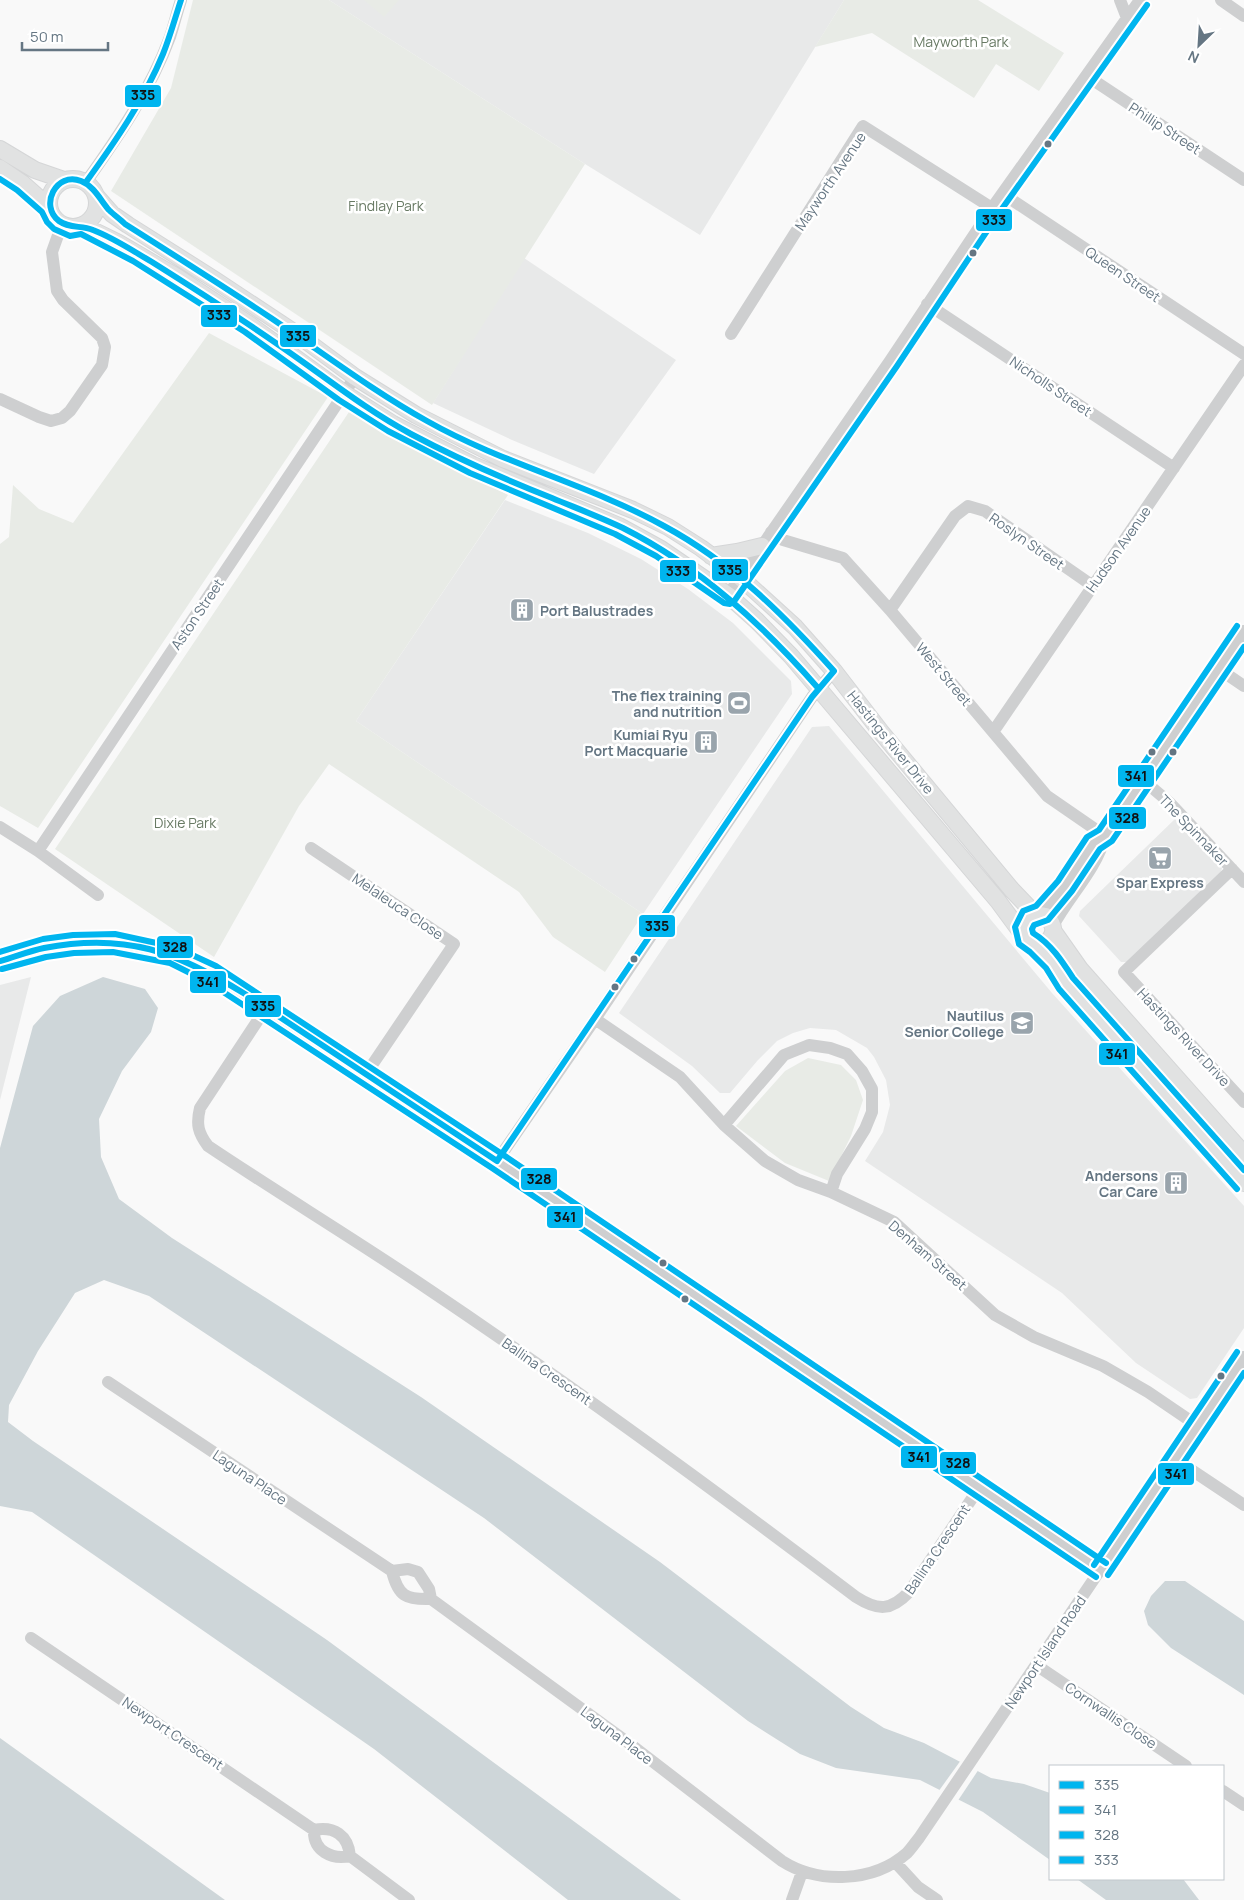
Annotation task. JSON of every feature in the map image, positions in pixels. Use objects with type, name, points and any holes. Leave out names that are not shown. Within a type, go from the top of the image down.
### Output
[{"type":"main road","points":[[0,149],[35,170],[64,180]]},
{"type":"main road","points":[[0,168],[22,183],[49,207],[54,217],[62,224],[72,227],[82,225],[93,216],[97,207],[97,198],[93,188],[86,182],[75,178],[64,180],[58,183],[52,191],[49,207]]},
{"type":"main road","name":"Hastings River Drive","points":[[97,198],[112,214],[128,226],[215,280],[301,337],[355,377],[416,415],[504,459],[633,510],[668,528],[712,556],[740,577],[795,627],[834,671],[891,745],[1006,883],[1038,914]]},
{"type":"main road","name":"Hastings River Drive","points":[[82,225],[117,242],[177,277],[250,325],[344,393],[393,424],[473,465],[619,526],[661,549],[728,595],[784,649],[1030,939],[1053,963],[1073,990],[1244,1183]]},
{"type":"main road","points":[[712,556],[740,552],[766,539]]},
{"type":"main road","points":[[1054,929],[1047,942],[1030,939],[1023,929],[1026,921],[1038,914],[1046,916],[1080,969],[1244,1154]]},
{"type":"street","points":[[86,182],[143,95],[170,37],[181,0]]},
{"type":"street","points":[[1120,0],[1127,18]]},
{"type":"street","points":[[728,595],[992,208],[1140,0]]},
{"type":"street","points":[[1220,0],[1244,16]]},
{"type":"street","name":"Phillip Street","points":[[1087,76],[1244,180]]},
{"type":"street","name":"Mayworth Avenue","points":[[731,334],[863,126],[992,208]]},
{"type":"street","name":"Queen Street","points":[[1003,194],[1244,354]]},
{"type":"street","points":[[0,399],[52,421],[62,418],[70,411],[102,365],[105,347],[102,338],[63,300],[57,291],[52,252],[62,224]]},
{"type":"street","name":"Nicholls Street","points":[[927,304],[1174,468]]},
{"type":"street","name":"Hudson Avenue","points":[[992,732],[1244,365]]},
{"type":"street","name":"Aston Street","points":[[38,851],[355,377]]},
{"type":"street","name":"Roslyn Street","points":[[890,610],[954,516],[968,506],[985,511],[1093,586]]},
{"type":"street","name":"West Street","points":[[766,539],[782,540],[843,558],[890,610],[1047,796],[1105,836]]},
{"type":"street","points":[[1054,929],[1064,906],[1102,850],[1105,836],[1244,631]]},
{"type":"street","points":[[1219,669],[1244,686]]},
{"type":"street","points":[[497,1161],[818,688],[834,671]]},
{"type":"street","name":"The Spinnaker","points":[[1143,780],[1170,803],[1244,882]]},
{"type":"street","points":[[0,827],[38,851],[98,895]]},
{"type":"street","points":[[1038,914],[1065,886],[1094,843],[1105,836]]},
{"type":"street","name":"Melaleuca Close","points":[[312,848],[454,944],[366,1074]]},
{"type":"street","name":"Hastings River Drive","points":[[1232,869],[1124,972],[1244,1102]]},
{"type":"street","points":[[0,961],[44,948],[73,944],[114,943],[179,958],[223,980],[497,1161],[1101,1570]]},
{"type":"street","name":"Ballina Crescent","points":[[266,1008],[200,1108],[197,1127],[201,1137],[208,1146],[419,1283],[512,1346],[714,1489],[856,1597],[865,1603],[880,1607],[889,1607],[902,1600],[979,1488]]},
{"type":"street","name":"Denham Street","points":[[595,1019],[680,1077],[724,1125],[766,1161],[798,1180],[831,1192],[894,1222],[995,1314],[1034,1337],[1103,1366],[1148,1392],[1198,1426]]},
{"type":"street","points":[[724,1125],[784,1055],[809,1046],[830,1048],[847,1054],[862,1070],[872,1089],[872,1112],[865,1129],[838,1174],[831,1192]]},
{"type":"street","name":"Newport Island Road","points":[[802,1872],[819,1876],[839,1877],[858,1875],[895,1862],[907,1852],[945,1800],[1244,1357]]},
{"type":"street","name":"Laguna Place","points":[[108,1382],[392,1571],[408,1569],[418,1572],[429,1589],[431,1599],[630,1744],[782,1861],[802,1872]]},
{"type":"street","points":[[1175,1459],[1244,1505]]},
{"type":"street","points":[[392,1571],[398,1588],[403,1595],[412,1599],[431,1599]]},
{"type":"street","name":"Newport Crescent","points":[[31,1638],[314,1830],[328,1830],[342,1835],[349,1848],[350,1856]]},
{"type":"street","name":"Cornwallis Close","points":[[1036,1665],[1185,1765]]},
{"type":"street","points":[[1224,1792],[1244,1805]]},
{"type":"street","name":"Newport Crescent","points":[[314,1830],[315,1840],[322,1850],[336,1857],[350,1856],[409,1900]]},
{"type":"street","points":[[895,1862],[918,1887],[937,1900]]},
{"type":"street","points":[[792,1900],[802,1872]]},
{"type":"shaded area","points":[[329,0],[844,0],[700,235],[585,164]]},
{"type":"shaded area","points":[[524,258],[676,360],[594,474],[512,440],[433,403]]},
{"type":"shaded area","points":[[505,500],[588,533],[641,559],[688,589],[733,623],[791,681],[792,694],[643,914],[356,721]]},
{"type":"shaded area","points":[[829,726],[1052,993],[1244,1206],[1244,1328],[1197,1398],[1190,1399],[1136,1363],[1062,1293],[865,1161],[883,1132],[890,1105],[886,1080],[867,1048],[836,1030],[810,1028],[793,1033],[777,1041],[730,1093],[720,1093],[692,1066],[619,1013],[812,727]]},
{"type":"shaded area","points":[[1175,819],[1222,868],[1221,872],[1127,962],[1121,962],[1079,916],[1080,911]]},
{"type":"shaded area","points":[[31,977],[0,1100],[0,985]]},
{"type":"shaded area","points":[[103,977],[145,989],[158,1008],[151,1032],[122,1071],[99,1119],[101,1157],[119,1199],[172,1238],[421,1397],[660,1562],[851,1707],[884,1728],[924,1743],[991,1778],[1024,1784],[1049,1793],[1049,1859],[983,1812],[920,1780],[836,1768],[800,1754],[748,1721],[484,1518],[149,1296],[104,1280],[75,1293],[38,1351],[9,1405],[8,1422],[33,1441],[327,1640],[681,1900],[568,1900],[374,1749],[32,1512],[0,1506],[0,1148],[33,1026],[60,996]]},
{"type":"shaded area","points":[[1165,1581],[1185,1581],[1244,1621],[1244,1695],[1171,1648],[1148,1625],[1144,1611],[1151,1596]]},
{"type":"shaded area","points":[[0,1738],[225,1900],[0,1900]]},
{"type":"shaded area","points":[[1078,1880],[1184,1880],[1199,1900],[1106,1900]]},
{"type":"green space","name":"Findlay Park","points":[[193,0],[329,0],[585,164],[432,405],[111,191],[171,88]]},
{"type":"green space","points":[[364,0],[399,0],[384,17]]},
{"type":"green space","name":"Mayworth Park","points":[[844,0],[978,0],[1064,53],[1039,91],[996,64],[974,98],[872,33],[815,47]]},
{"type":"green space","points":[[209,333],[328,397],[38,828],[0,806],[0,544],[9,537],[13,485],[39,509],[73,523]]},
{"type":"green space","name":"Dixie Park","points":[[349,412],[508,495],[356,721],[643,914],[605,972],[553,937],[519,892],[329,764],[299,806],[214,957],[55,849]]},
{"type":"green space","points":[[808,1058],[841,1065],[856,1080],[863,1100],[851,1136],[829,1181],[785,1163],[736,1126],[785,1071]]},
{"type":"pier","points":[[961,1760],[979,1769],[957,1802],[938,1792]]},
{"type":"transit line","name":"335","points":[[86,182],[118,136],[147,88],[166,48],[181,0]]},
{"type":"transit line","name":"333","points":[[0,179],[17,190],[42,212],[47,222],[54,229],[70,236],[81,234],[133,261],[245,332],[339,400],[388,431],[470,473],[615,534],[656,556],[724,603],[730,604],[735,600],[897,366],[999,213],[1147,5]]},
{"type":"transit line","name":"335","points":[[497,1161],[812,697],[834,671],[796,630],[755,591],[712,556],[688,540],[635,511],[485,450],[427,421],[125,224],[109,210],[86,183],[72,179],[64,181],[53,192],[50,207],[53,215],[59,221],[67,225],[101,233],[152,262],[247,323],[397,426],[480,468],[623,528],[678,560],[728,599],[775,641],[818,688]]},
{"type":"transit line","name":"341","points":[[1237,626],[1099,830],[1087,837],[1058,881],[1036,906],[1023,911],[1015,927],[1019,944],[1046,968],[1059,989],[1237,1189]]},
{"type":"transit line","name":"328","points":[[1244,647],[1112,841],[1100,849],[1072,891],[1048,920],[1034,925],[1032,929],[1033,933],[1051,948],[1073,978],[1244,1170]]},
{"type":"transit line","name":"328","points":[[0,952],[43,939],[73,935],[115,934],[175,947],[216,966],[502,1154],[1106,1563]]},
{"type":"transit line","name":"335","points":[[0,961],[44,948],[100,943],[126,944],[150,949],[173,957],[220,979],[245,994],[497,1161]]},
{"type":"transit line","name":"341","points":[[2,969],[46,957],[74,953],[113,952],[170,963],[208,982],[492,1168],[1096,1577]]},
{"type":"transit line","name":"328","points":[[1094,1565],[1237,1352]]},
{"type":"transit line","name":"341","points":[[1108,1575],[1244,1373]]},
{"type":"place","name":"Port Balustrades","points":[[522,610]]},
{"type":"place","name":"The flex training and nutrition","points":[[739,703]]},
{"type":"place","name":"Kumiai Ryu Port Macquarie","points":[[706,742]]},
{"type":"place","name":"Spar Express","points":[[1160,858]]},
{"type":"place","name":"Nautilus Senior College","points":[[1022,1023]]},
{"type":"place","name":"Andersons Car Care","points":[[1176,1183]]}]
